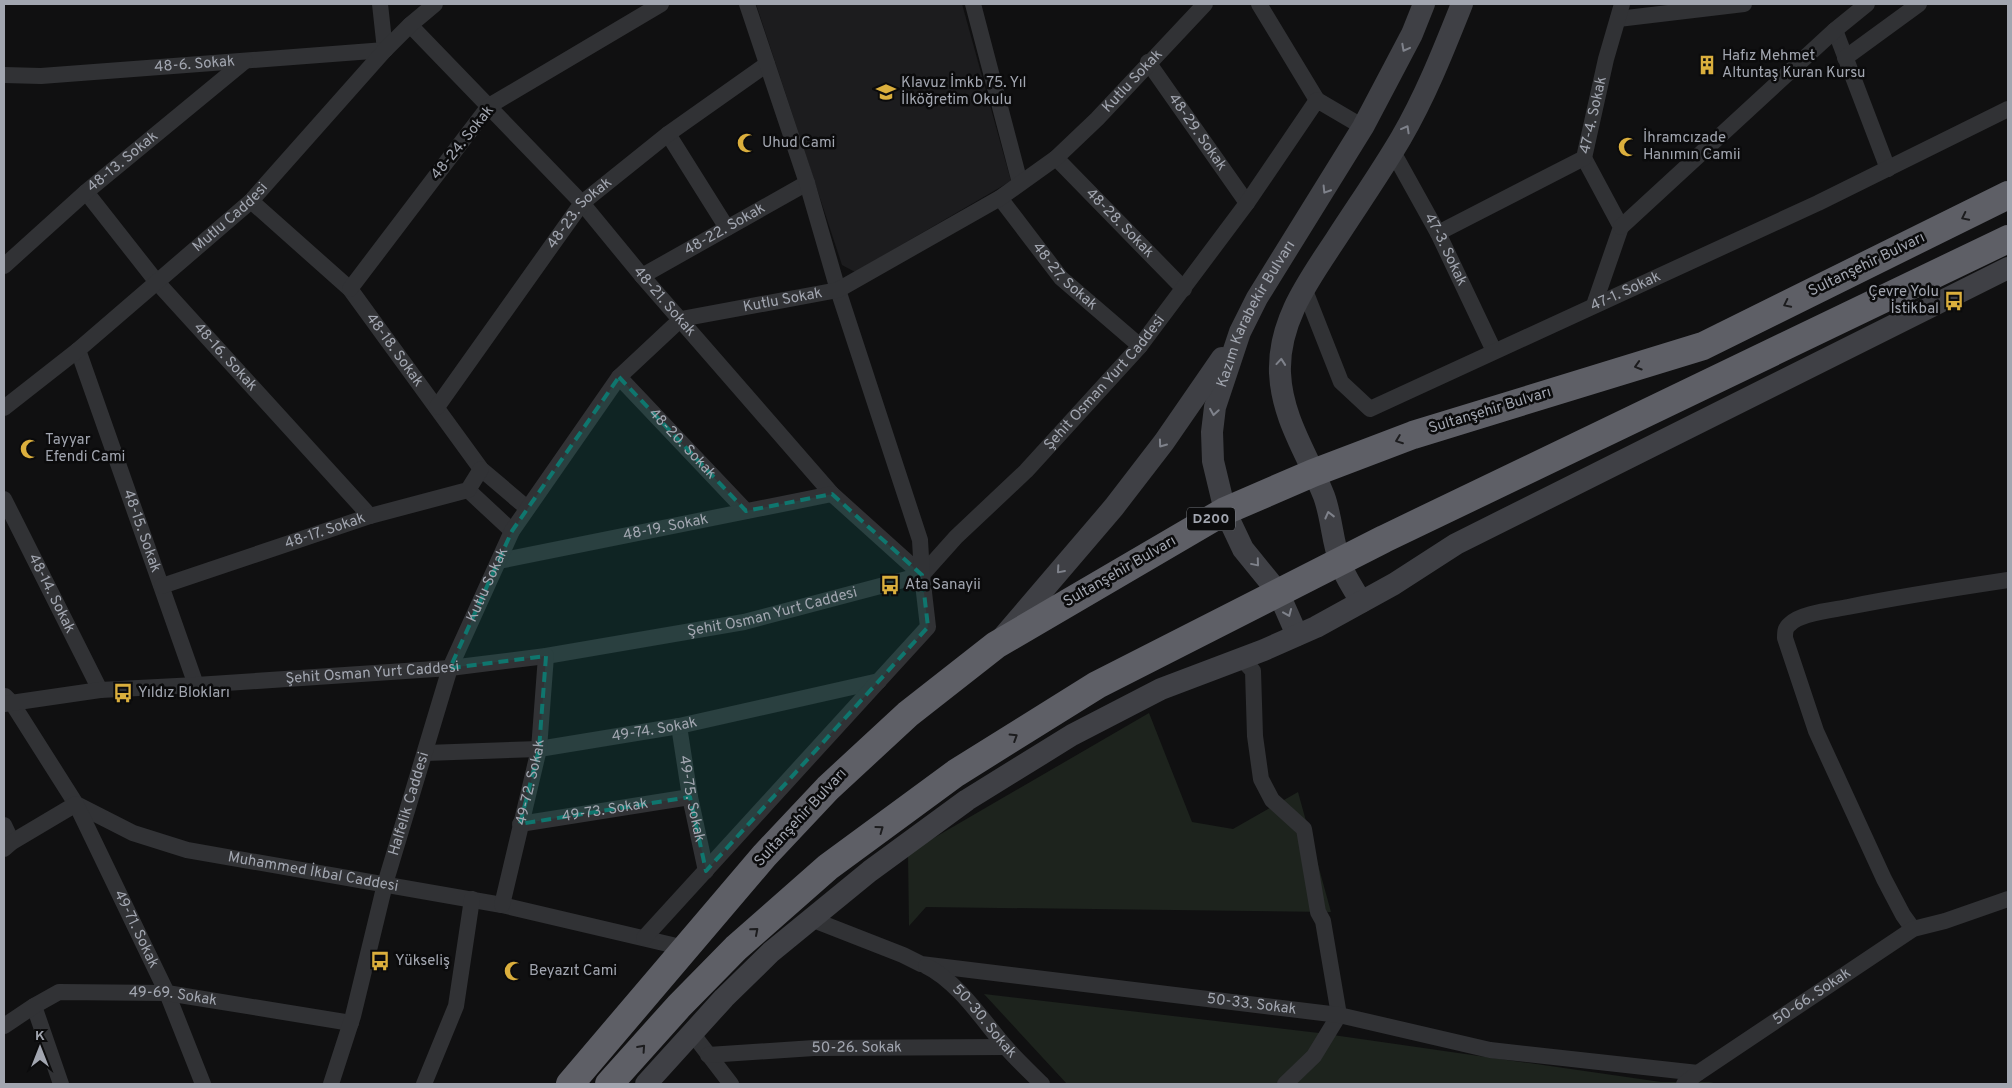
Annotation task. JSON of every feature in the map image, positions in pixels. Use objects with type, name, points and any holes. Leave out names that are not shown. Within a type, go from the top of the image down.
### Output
[{"type":"highway","name":"Sultanşehir Bulvarı","points":[[570,1084],[764,856],[861,755],[908,714],[996,645],[1225,511],[1313,473],[1413,435],[1703,346],[2008,195]]},
{"type":"highway","points":[[609,1084],[679,1006],[736,948],[828,867],[956,773],[1097,685],[1393,535],[2008,239]]},
{"type":"street","points":[[380,4],[385,50]]},
{"type":"street","name":"Mutlu Caddesi","points":[[4,408],[78,350],[250,201],[385,50],[435,4]]},
{"type":"street","name":"48-24. Sokak","points":[[350,289],[489,106],[661,4]]},
{"type":"street","points":[[644,938],[928,627],[920,540],[838,290],[807,183],[747,4]]},
{"type":"street","points":[[973,4],[1020,183]]},
{"type":"street","name":"Kutlu Sokak","points":[[450,668],[512,531],[527,508],[619,377],[681,319],[838,290],[1000,198],[1056,158],[1097,119],[1148,62],[1205,4]]},
{"type":"street","points":[[1258,4],[1317,100],[1363,127]]},
{"type":"street","name":"Kazım Karabekir Bulvarı","points":[[1297,635],[1278,592],[1243,549],[1225,511],[1213,462],[1212,432],[1215,407],[1240,332],[1257,298],[1363,127],[1412,34],[1424,4]]},
{"type":"street","name":"Kazım Karabekir Bulvarı","points":[[1361,602],[1340,563],[1327,505],[1288,418],[1281,386],[1280,370],[1285,332],[1304,288],[1393,152],[1423,96],[1462,4]]},
{"type":"street","points":[[1620,12],[1744,4]]},
{"type":"street","points":[[1594,305],[1621,227],[1835,30],[1867,4]]},
{"type":"street","points":[[1845,58],[1919,4]]},
{"type":"street","name":"47-4. Sokak","points":[[1438,233],[1584,158],[1606,59],[1620,12]]},
{"type":"street","name":"48-21. Sokak","points":[[410,25],[582,203],[642,276],[832,494],[922,575]]},
{"type":"street","points":[[1835,30],[1888,168]]},
{"type":"street","name":"48-6. Sokak","points":[[4,75],[42,76],[385,50]]},
{"type":"street","name":"48-13. Sokak","points":[[4,266],[86,192],[245,61]]},
{"type":"street","name":"48-29. Sokak","points":[[1148,62],[1247,203]]},
{"type":"street","name":"48-23. Sokak","points":[[438,407],[582,203],[668,134],[767,64]]},
{"type":"street","name":"Şehit Osman Yurt Caddesi","points":[[7,700],[100,690],[450,668],[546,656],[744,622],[922,575],[956,537],[1026,471],[1140,346],[1247,203],[1317,100]]},
{"type":"street","name":"47-1. Sokak","points":[[1304,288],[1341,382],[1370,409],[1809,207],[2008,109]]},
{"type":"street","points":[[668,134],[727,228]]},
{"type":"street","name":"47-3. Sokak","points":[[1393,152],[1438,233],[1494,351]]},
{"type":"street","name":"48-28. Sokak","points":[[1056,158],[1184,289]]},
{"type":"street","points":[[1584,158],[1621,227]]},
{"type":"street","name":"48-22. Sokak","points":[[642,276],[807,183]]},
{"type":"street","name":"48-16. Sokak","points":[[86,192],[156,281],[370,516]]},
{"type":"street","name":"48-27. Sokak","points":[[1000,198],[1062,278],[1140,346]]},
{"type":"street","name":"48-18. Sokak","points":[[250,201],[350,289],[482,469],[527,508]]},
{"type":"street","points":[[646,1084],[747,974],[811,919],[932,824],[1072,735],[1161,689],[1242,659],[1297,635],[1394,584],[1456,544],[2008,268]]},
{"type":"street","points":[[996,645],[1114,507],[1164,442],[1240,332]]},
{"type":"street","name":"48-15. Sokak","points":[[78,350],[196,685]]},
{"type":"street","name":"48-20. Sokak","points":[[619,377],[746,511]]},
{"type":"street","points":[[482,469],[468,490],[512,531]]},
{"type":"street","name":"48-17. Sokak","points":[[162,586],[370,516],[468,490]]},
{"type":"street","name":"48-19. Sokak","points":[[499,561],[832,494]]},
{"type":"street","name":"48-14. Sokak","points":[[4,499],[100,690]]},
{"type":"street","points":[[1913,929],[1903,915],[1884,879],[1816,731],[1785,638],[1786,630],[1790,623],[1799,618],[1824,612],[1930,591],[2008,580]]},
{"type":"street","name":"49-72. Sokak","points":[[502,905],[539,749],[546,656]]},
{"type":"street","points":[[1242,659],[1254,671],[1255,736],[1261,779],[1272,800],[1304,829],[1318,912],[1323,921],[1339,1015],[1314,1056],[1285,1084]]},
{"type":"street","name":"Halfelik Caddesi","points":[[331,1084],[351,1023],[385,884],[426,753],[450,668]]},
{"type":"street","name":"49-74. Sokak","points":[[426,753],[539,749],[680,726],[879,681]]},
{"type":"street","points":[[4,825],[8,846],[76,804],[7,700]]},
{"type":"street","name":"49-75. Sokak","points":[[680,726],[690,797],[706,872]]},
{"type":"street","name":"49-73. Sokak","points":[[520,824],[690,797]]},
{"type":"street","name":"Muhammed İkbal Caddesi","points":[[76,804],[133,833],[187,850],[472,899],[685,948]]},
{"type":"street","name":"49-71. Sokak","points":[[76,804],[167,992],[203,1084]]},
{"type":"street","points":[[424,1084],[456,1006],[472,899]]},
{"type":"street","name":"50-66. Sokak","points":[[1684,1084],[1913,929],[1945,921],[2008,899]]},
{"type":"street","name":"50-33. Sokak","points":[[811,919],[903,955],[921,964],[1339,1015],[1490,1050],[1698,1073]]},
{"type":"street","name":"50-30. Sokak","points":[[921,964],[938,972],[977,1012],[1005,1047],[1042,1084]]},
{"type":"street","name":"49-69. Sokak","points":[[4,1026],[59,992],[167,992],[351,1023]]},
{"type":"street","points":[[34,1006],[61,1084]]},
{"type":"street","points":[[692,1033],[731,1084]]},
{"type":"street","name":"50-26. Sokak","points":[[708,1055],[814,1048],[1005,1047]]},
{"type":"highlighted area","points":[[619,377],[746,511],[832,494],[922,575],[928,627],[706,871],[690,797],[520,824],[539,749],[546,656],[450,668],[512,531]]},
{"type":"shaded area","name":"Klavuz İmkb 75. Yıl İlköğretim Okulu","points":[[756,4],[962,4],[1011,181],[855,272],[842,265]]},
{"type":"shaded area","points":[[1149,713],[1192,822],[1233,829],[1298,792],[1331,912],[926,907],[909,926],[908,853]]},
{"type":"shaded area","points":[[984,994],[1319,1033],[1661,1082],[1709,1082],[1719,1084],[1067,1084]]},
{"type":"place","name":"Hafız Mehmet Altuntaş Kuran Kursu","points":[[1707,65]]},
{"type":"place","name":"Klavuz İmkb 75. Yıl İlköğretim Okulu","points":[[886,92]]},
{"type":"place","name":"Uhud Cami","points":[[747,143]]},
{"type":"place","name":"İhramcızade Hanımın Camii","points":[[1628,147]]},
{"type":"place","name":"Çevre Yolu İstikbal","points":[[1954,301]]},
{"type":"place","name":"Tayyar Efendi Cami","points":[[30,449]]},
{"type":"place","name":"Ata Sanayii","points":[[890,585]]},
{"type":"place","name":"Yıldız Blokları","points":[[123,693]]},
{"type":"place","name":"Yükseliş","points":[[380,961]]},
{"type":"place","name":"Beyazıt Cami","points":[[514,971]]}]
